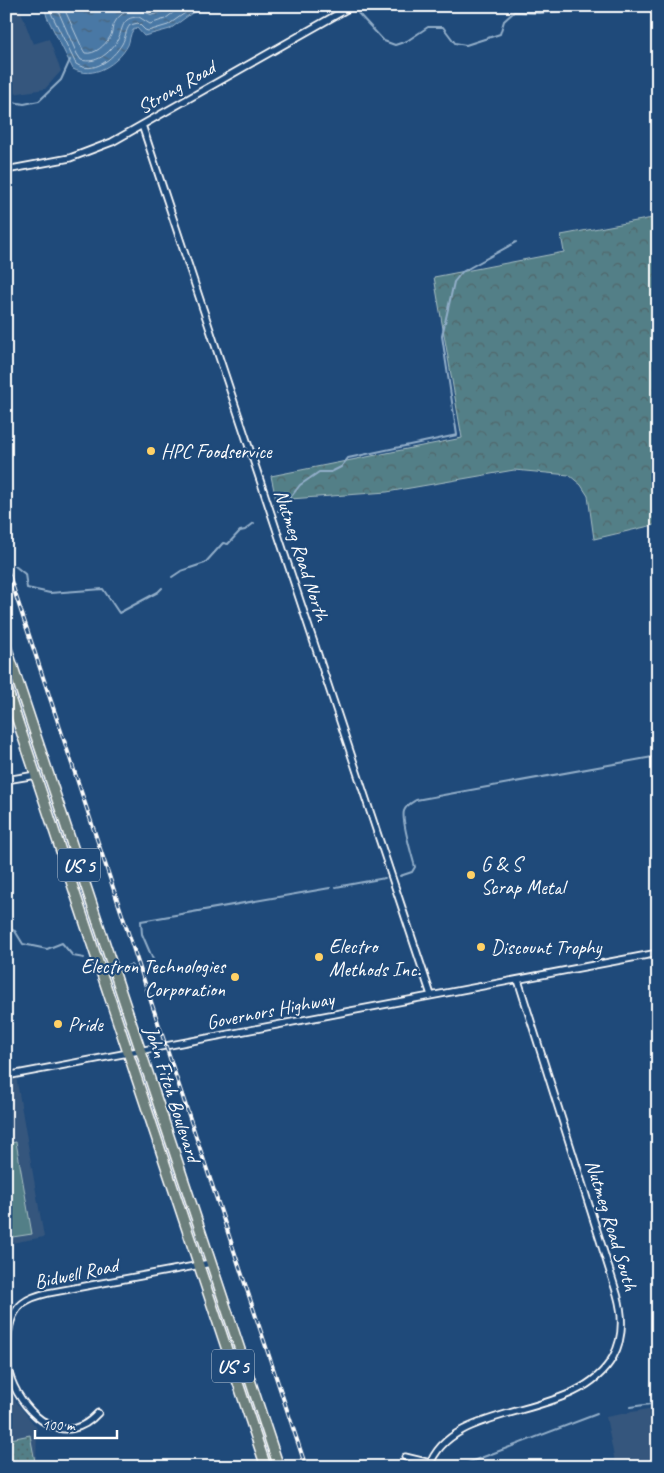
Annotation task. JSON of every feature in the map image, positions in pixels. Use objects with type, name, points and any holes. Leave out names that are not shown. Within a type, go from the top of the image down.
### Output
[{"type":"highway","name":"John Fitch Boulevard","points":[[6,646],[279,1467]]},
{"type":"highway","name":"John Fitch Boulevard","points":[[6,686],[266,1467]]},
{"type":"street","name":"Strong Road","points":[[6,170],[86,153],[112,142],[352,6]]},
{"type":"street","name":"Nutmeg Road North","points":[[142,125],[431,995]]},
{"type":"street","points":[[6,780],[36,775]]},
{"type":"street","name":"Governors Highway","points":[[6,1076],[658,953]]},
{"type":"street","name":"Nutmeg Road South","points":[[405,1457],[430,1465],[436,1452],[445,1441],[460,1431],[571,1394],[591,1383],[604,1371],[610,1362],[621,1335],[622,1318],[617,1294],[518,980]]},
{"type":"street","name":"Bidwell Road","points":[[98,1413],[90,1423],[75,1429],[61,1429],[40,1420],[32,1412],[18,1393],[9,1372],[7,1345],[14,1313],[22,1304],[35,1296],[48,1292],[211,1264]]},
{"type":"shaded area","points":[[6,6],[19,6],[33,44],[49,39],[61,71],[45,89],[6,95]]},
{"type":"shaded area","points":[[16,1076],[44,1237],[6,1244],[6,1077]]},
{"type":"shaded area","points":[[6,1389],[37,1428],[36,1467],[6,1467]]},
{"type":"shaded area","points":[[658,1407],[658,1467],[616,1467],[606,1417]]},
{"type":"green space","points":[[658,217],[658,524],[594,539],[588,496],[581,485],[569,475],[514,470],[387,492],[276,500],[271,476],[462,438],[434,277],[564,252],[561,235]]},
{"type":"green space","points":[[16,1142],[32,1234],[6,1238],[6,1144]]},
{"type":"green space","points":[[30,1435],[36,1467],[6,1467],[6,1440]]},
{"type":"water","points":[[44,6],[211,6],[192,13],[170,29],[144,36],[137,28],[133,30],[128,45],[118,58],[104,68],[89,73],[73,69],[47,17]]},
{"type":"waterway","points":[[358,13],[384,41],[395,45],[407,41],[428,27],[443,27],[455,43],[466,45],[500,34],[504,21],[514,12],[539,13],[619,6]]},
{"type":"waterway","points":[[6,101],[24,104],[39,101],[61,80],[70,60]]},
{"type":"waterway","points":[[278,511],[300,485],[319,472],[331,472],[341,467],[348,458],[457,435],[442,336],[454,282],[462,272],[516,242]]},
{"type":"waterway","points":[[172,577],[181,571],[205,563],[223,543],[228,544],[240,531],[245,530],[254,523]]},
{"type":"waterway","points":[[15,566],[25,574],[27,588],[50,593],[103,589],[119,613],[162,588]]},
{"type":"waterway","points":[[400,876],[412,872],[415,867],[403,816],[406,807],[416,800],[658,756]]},
{"type":"waterway","points":[[336,887],[385,878]]},
{"type":"waterway","points":[[146,968],[154,962],[142,934],[141,921],[330,888]]},
{"type":"waterway","points":[[6,928],[15,931],[23,944],[47,949],[62,943],[73,956],[84,958]]},
{"type":"waterway","points":[[121,968],[131,965],[135,971]]},
{"type":"waterway","points":[[630,1407],[658,1403]]},
{"type":"waterway","points":[[457,1467],[597,1414]]},
{"type":"railway","points":[[6,566],[306,1467]]},
{"type":"place","name":"HPC Foodservice","points":[[151,451]]},
{"type":"place","name":"G & S Scrap Metal","points":[[471,875]]},
{"type":"place","name":"Discount Trophy","points":[[481,947]]},
{"type":"place","name":"Electro Methods Inc.","points":[[319,957]]},
{"type":"place","name":"Electron Technologies Corporation","points":[[235,977]]},
{"type":"place","name":"Pride","points":[[58,1024]]}]
